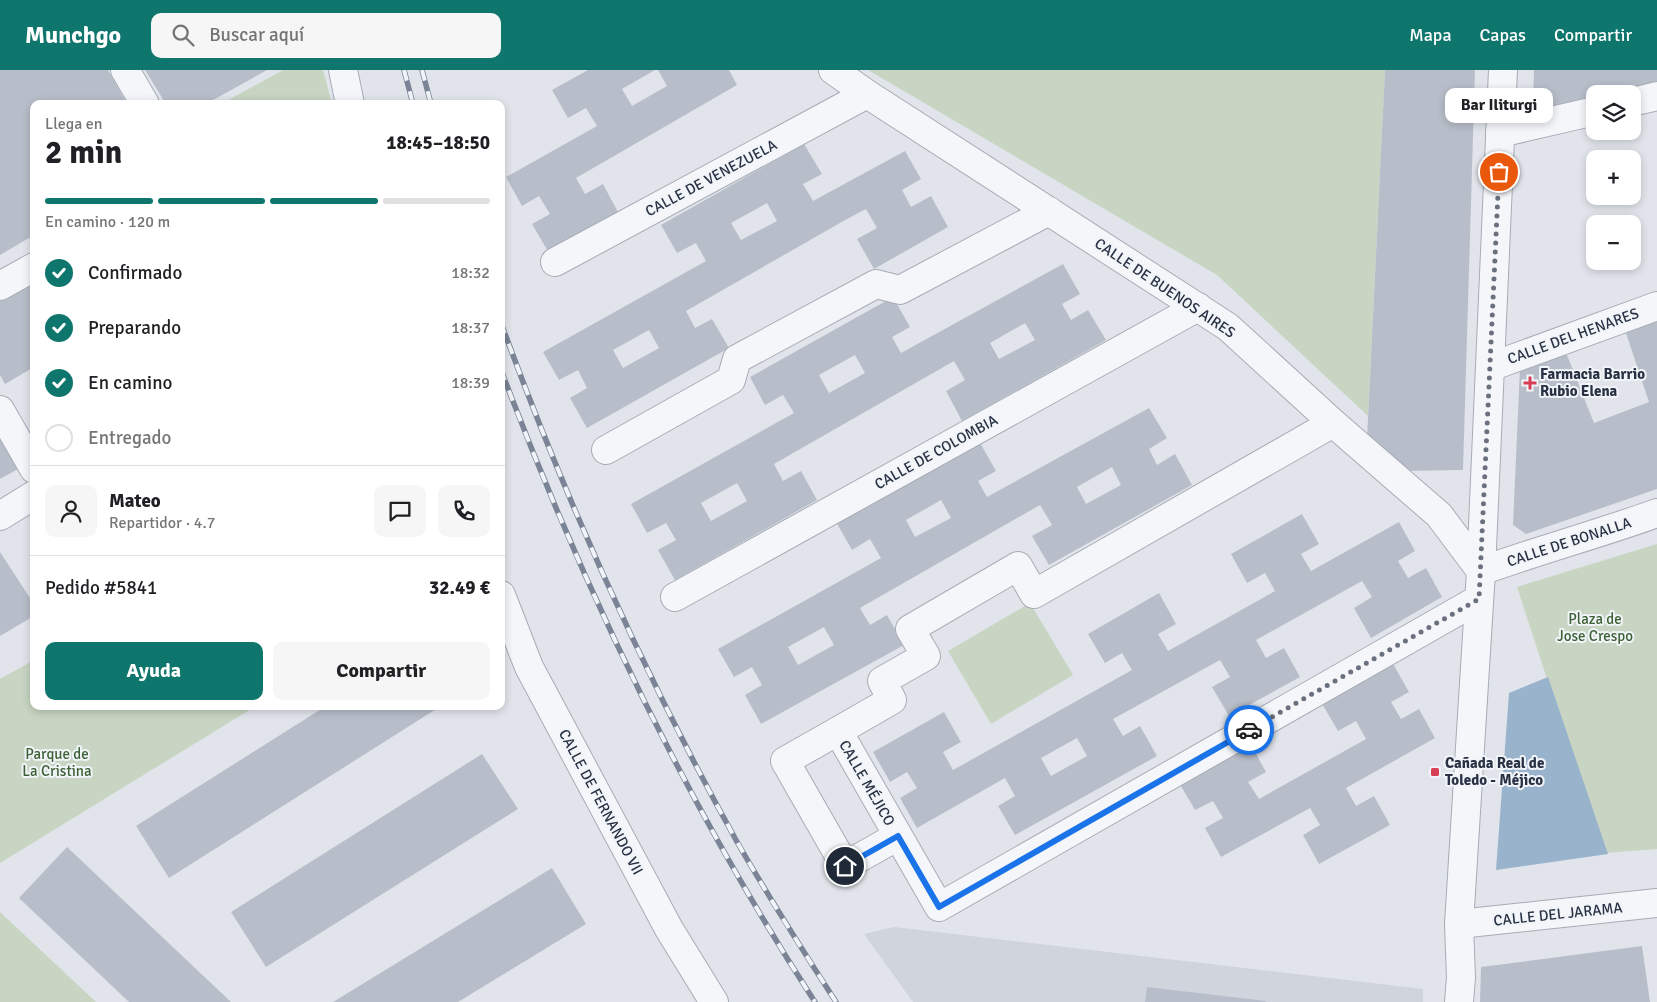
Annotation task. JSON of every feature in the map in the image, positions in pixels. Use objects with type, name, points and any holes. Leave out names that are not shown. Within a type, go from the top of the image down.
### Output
[{"type":"street","points":[[125,70],[143,100]]},
{"type":"street","points":[[343,70],[349,100]]},
{"type":"street","name":"CALLE DE BUENOS AIRES","points":[[833,70],[867,94],[1228,327],[1439,515],[1481,571]]},
{"type":"street","points":[[1459,1002],[1461,978],[1459,924],[1481,571],[1503,70]]},
{"type":"street","name":"CALLE DE VENEZUELA","points":[[555,262],[867,94]]},
{"type":"street","points":[[1641,100],[1657,96]]},
{"type":"street","points":[[1500,133],[1586,113]]},
{"type":"street","points":[[606,450],[731,380],[737,359],[876,284],[900,290],[1049,210]]},
{"type":"street","points":[[0,286],[30,269]]},
{"type":"street","name":"CALLE DEL HENARES","points":[[1490,367],[1657,306]]},
{"type":"street","name":"CALLE DE COLOMBIA","points":[[675,598],[1198,307]]},
{"type":"street","points":[[0,410],[30,462]]},
{"type":"street","points":[[838,731],[892,700],[882,681],[926,656],[910,628],[1018,566],[1034,594],[1333,422]]},
{"type":"street","points":[[0,516],[30,497]]},
{"type":"street","name":"CALLE DE BONALLA","points":[[1481,571],[1657,513]]},
{"type":"street","name":"CALLE MÉJICO","points":[[898,836],[845,866],[785,762],[838,731],[939,907],[1479,599]]},
{"type":"street","name":"CALLE DE FERNANDO VII","points":[[505,605],[529,667],[669,929],[714,1002]]},
{"type":"street","name":"CALLE DEL JARAMA","points":[[1459,924],[1657,903]]},
{"type":"shaded area","points":[[894,927],[1423,989],[1423,1002],[913,1002],[864,934]]},
{"type":"green space","points":[[283,70],[323,70],[331,100],[228,100]]},
{"type":"green space","points":[[868,70],[1385,70],[1368,416],[1217,275]]},
{"type":"green space","name":"Plaza de Jose Crespo","points":[[1657,544],[1657,849],[1604,853],[1517,587]]},
{"type":"green space","points":[[1030,603],[1073,675],[991,724],[948,651]]},
{"type":"green space","name":"Parque de La Cristina","points":[[30,662],[30,710],[249,710],[0,863],[0,679]]},
{"type":"green space","points":[[0,912],[96,1002],[0,1002]]},
{"type":"water","points":[[1548,677],[1608,854],[1496,870],[1509,693]]},
{"type":"building","points":[[0,70],[108,70],[125,100],[30,100],[30,237],[0,255]]},
{"type":"building","points":[[145,70],[267,70],[213,100],[164,100]]},
{"type":"building","points":[[588,70],[655,70],[622,89],[632,106],[667,86],[658,70],[729,70],[737,85],[576,178],[585,194],[603,184],[619,214],[549,253],[532,224],[550,214],[539,196],[522,206],[506,177],[597,126],[586,108],[568,118],[552,90]]},
{"type":"building","points":[[1385,70],[1475,70],[1463,470],[1401,471],[1367,439]]},
{"type":"building","points":[[1534,70],[1657,70],[1657,84],[1641,88],[1641,85],[1586,85],[1586,100],[1543,110],[1533,103]]},
{"type":"building","points":[[804,144],[822,174],[803,184],[813,201],[905,151],[921,179],[902,190],[911,207],[931,196],[948,227],[874,269],[857,239],[877,228],[866,209],[847,219],[686,311],[695,328],[712,319],[729,348],[587,428],[570,398],[587,388],[578,370],[559,380],[543,352],[706,261],[696,243],[677,253],[661,225]],"holes":[[[767,203],[777,221],[741,240],[731,223]],[[649,330],[659,348],[623,368],[613,350]]]},
{"type":"building","points":[[1063,264],[1080,294],[1062,304],[1071,320],[1088,310],[1106,340],[962,421],[946,391],[965,380],[954,361],[774,464],[783,481],[801,471],[817,500],[675,580],[658,550],[676,540],[666,523],[647,533],[631,504],[794,413],[783,395],[765,405],[750,377],[893,297],[910,327],[892,337],[901,353]],"holes":[[[1025,323],[1035,340],[999,359],[990,343]],[[855,355],[865,373],[829,393],[819,375]],[[737,483],[747,501],[711,521],[701,503]]]},
{"type":"building","points":[[30,272],[30,369],[5,384],[0,375],[0,289]]},
{"type":"building","points":[[1657,319],[1657,489],[1526,534],[1513,525],[1520,367],[1565,350],[1594,423],[1649,402],[1625,330]]},
{"type":"building","points":[[1149,408],[1167,438],[1149,449],[1157,465],[1175,454],[1192,485],[1049,565],[1032,536],[1052,525],[1040,505],[860,608],[870,625],[887,615],[904,645],[761,724],[745,695],[762,685],[752,667],[734,677],[718,649],[881,558],[870,539],[852,550],[836,522],[979,441],[996,471],[978,481],[987,497]],"holes":[[[1112,467],[1121,485],[1086,504],[1077,487]],[[941,500],[951,518],[915,537],[906,520]],[[824,627],[834,645],[798,665],[788,647]]]},
{"type":"building","points":[[0,438],[18,469],[0,479]]},
{"type":"building","points":[[1302,514],[1319,544],[1301,554],[1311,571],[1399,522],[1415,551],[1398,561],[1408,578],[1426,568],[1442,597],[1371,638],[1354,608],[1372,597],[1362,581],[1256,640],[1266,658],[1284,648],[1300,677],[1229,716],[1212,687],[1230,677],[1220,660],[1113,719],[1123,736],[1140,726],[1157,756],[1015,835],[998,806],[1015,796],[1005,778],[917,828],[900,798],[917,788],[907,772],[890,782],[873,752],[944,712],[961,742],[943,752],[953,770],[1132,670],[1122,653],[1105,663],[1088,634],[1159,593],[1176,624],[1158,634],[1168,651],[1275,591],[1265,573],[1247,583],[1231,554]],"holes":[[[1077,738],[1087,756],[1051,776],[1041,758]]]},
{"type":"building","points":[[0,552],[30,598],[30,618],[0,636]]},
{"type":"building","points":[[1392,662],[1409,692],[1391,702],[1401,719],[1419,709],[1435,738],[1346,788],[1356,806],[1374,796],[1390,825],[1319,864],[1303,835],[1320,825],[1310,808],[1221,857],[1205,828],[1223,818],[1213,801],[1195,810],[1178,781],[1249,741],[1266,772],[1248,782],[1259,799],[1366,739],[1356,721],[1338,731],[1321,702]]},
{"type":"building","points":[[320,710],[435,710],[169,878],[136,826]]},
{"type":"building","points":[[482,754],[518,809],[266,967],[231,912]]},
{"type":"building","points":[[67,847],[231,1002],[129,1002],[19,898]]},
{"type":"building","points":[[552,868],[586,924],[458,1002],[333,1002]]},
{"type":"building","points":[[1642,946],[1650,1002],[1480,1002],[1481,967]]},
{"type":"building","points":[[1147,987],[1266,1001],[1266,1002],[1145,1002]]},
{"type":"railway","points":[[404,70],[412,100]]},
{"type":"railway","points":[[422,70],[430,100]]},
{"type":"railway","points":[[505,334],[552,456],[638,650],[736,840],[836,1002]]},
{"type":"railway","points":[[505,380],[567,534],[641,695],[724,851],[768,927],[815,1002]]},
{"type":"way so far","points":[[1249,730],[1479,599],[1499,172]]},
{"type":"place","name":"Bar Iliturgi","points":[[1499,172]]},
{"type":"place","name":"Farmacia Barrio Rubio Elena","points":[[1530,383]]},
{"type":"place","name":"Cañada Real de Toledo - Méjico","points":[[1435,772]]},
{"type":"route","points":[[845,866],[898,836],[939,907],[1249,730]]}]
